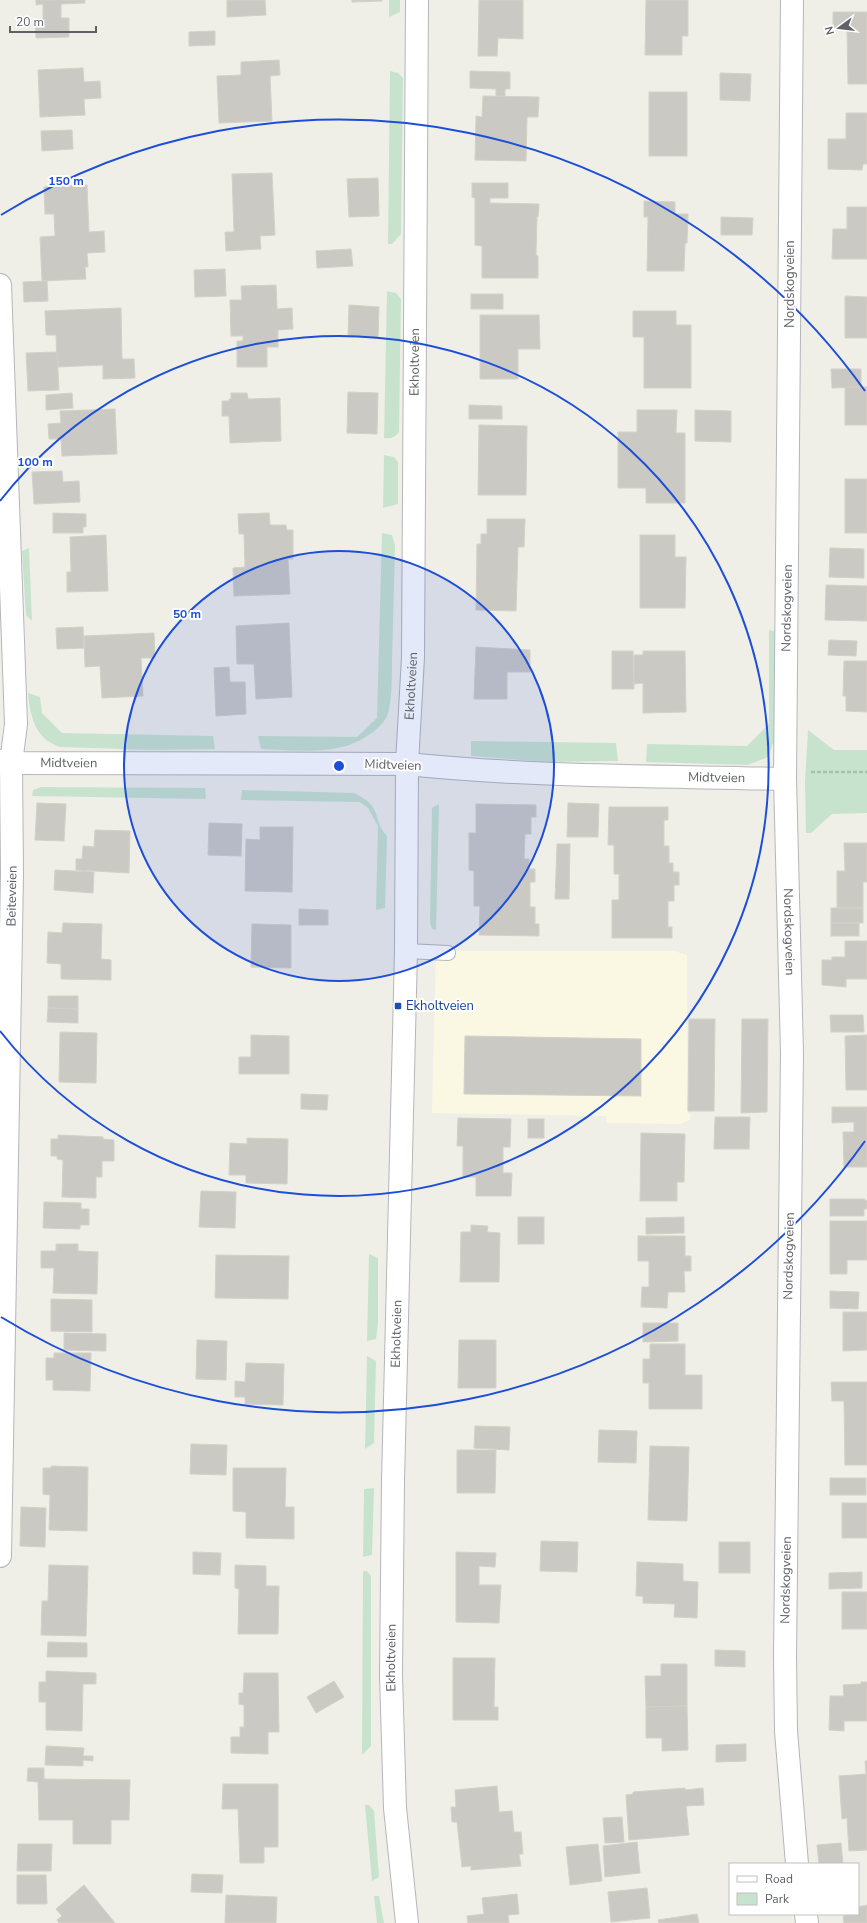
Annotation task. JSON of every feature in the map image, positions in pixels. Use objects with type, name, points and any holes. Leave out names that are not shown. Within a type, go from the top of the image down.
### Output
[{"type":"street","name":"Ekholtveien","points":[[407,1923],[395,1808],[391,1675],[393,1481],[406,951],[408,764],[413,657],[417,0]]},
{"type":"street","name":"Nordskogveien","points":[[792,0],[786,779],[792,1053],[785,1656],[786,1731],[797,1863]]},
{"type":"street","name":"Beiteveien","points":[[0,285],[16,724],[5,762],[6,876],[0,1556]]},
{"type":"street","name":"Midtveien","points":[[5,762],[408,764],[542,774],[786,779]]},
{"type":"lane","points":[[406,951],[448,953]]},
{"type":"path","points":[[786,779],[810,772],[867,772]]},
{"type":"shaded area","points":[[436,951],[674,951],[687,955],[687,1113],[690,1113],[690,1120],[680,1124],[607,1123],[606,1116],[432,1113]]},
{"type":"green space","points":[[389,0],[400,0],[400,12],[389,17]]},
{"type":"green space","points":[[390,71],[398,73],[403,78],[401,234],[392,244],[388,244]]},
{"type":"green space","points":[[387,291],[396,293],[401,299],[399,432],[392,438],[384,438]]},
{"type":"green space","points":[[384,455],[394,457],[398,462],[398,504],[383,508]]},
{"type":"green space","points":[[382,533],[392,535],[395,546],[391,689],[390,705],[387,716],[376,730],[366,737],[339,748],[305,751],[261,749],[258,736],[357,737],[377,718]]},
{"type":"green space","points":[[29,548],[32,621],[26,615],[22,551]]},
{"type":"green space","points":[[769,630],[778,632],[778,696],[776,730],[768,757],[748,765],[646,762],[647,744],[747,746],[769,724]]},
{"type":"green space","points":[[28,693],[40,697],[42,713],[62,733],[213,736],[215,749],[152,750],[60,747],[45,738],[35,726],[30,710]]},
{"type":"green space","points":[[808,730],[834,750],[867,750],[867,813],[832,814],[811,833],[806,833],[805,782]]},
{"type":"green space","points":[[471,741],[616,743],[618,761],[548,762],[471,756]]},
{"type":"green space","points":[[41,787],[205,788],[206,799],[32,796],[33,790]]},
{"type":"green space","points":[[242,790],[354,793],[370,803],[376,813],[382,830],[387,836],[385,908],[376,910],[378,826],[368,808],[360,802],[241,800]]},
{"type":"green space","points":[[439,804],[436,930],[432,929],[430,922],[432,808]]},
{"type":"green space","points":[[369,1254],[378,1258],[378,1323],[376,1339],[367,1341]]},
{"type":"green space","points":[[367,1356],[376,1361],[374,1443],[365,1449]]},
{"type":"green space","points":[[374,1488],[372,1555],[363,1557],[364,1489]]},
{"type":"green space","points":[[363,1571],[367,1571],[371,1576],[371,1746],[362,1755]]},
{"type":"green space","points":[[365,1805],[369,1805],[374,1811],[379,1877],[372,1881]]},
{"type":"green space","points":[[374,1896],[379,1896],[384,1923],[377,1923]]},
{"type":"building","points":[[36,0],[85,0],[85,3],[61,4],[61,18],[69,18],[69,37],[36,38],[35,19],[43,19],[43,4],[36,5]]},
{"type":"building","points":[[227,0],[265,0],[266,15],[227,17]]},
{"type":"building","points":[[352,0],[382,0],[382,1],[352,2]]},
{"type":"building","points":[[479,0],[523,0],[523,39],[498,38],[497,56],[478,56]]},
{"type":"building","points":[[646,0],[688,0],[688,36],[682,36],[682,55],[645,55]]},
{"type":"building","points":[[833,12],[867,12],[867,84],[848,84],[847,30],[833,30]]},
{"type":"building","points":[[215,31],[215,45],[189,46],[189,32]]},
{"type":"building","points":[[279,60],[280,75],[270,76],[272,121],[219,123],[217,76],[241,75],[241,62]]},
{"type":"building","points":[[83,68],[84,82],[100,81],[101,98],[84,99],[85,115],[40,117],[38,70]]},
{"type":"building","points":[[470,71],[510,72],[510,89],[505,89],[505,96],[496,96],[496,89],[470,88]]},
{"type":"building","points":[[720,73],[751,74],[750,101],[720,100]]},
{"type":"building","points":[[649,92],[687,92],[687,156],[649,156]]},
{"type":"building","points":[[483,96],[539,97],[538,117],[527,117],[526,161],[475,160],[476,116],[482,117]]},
{"type":"building","points":[[846,113],[867,113],[867,164],[863,164],[862,170],[828,169],[828,139],[846,139]]},
{"type":"building","points":[[72,130],[73,149],[42,151],[41,131]]},
{"type":"building","points":[[272,173],[275,235],[260,236],[261,249],[226,251],[225,232],[234,232],[232,174]]},
{"type":"building","points":[[378,178],[379,216],[349,217],[347,179]]},
{"type":"building","points":[[472,183],[508,183],[508,198],[490,198],[490,203],[539,204],[538,217],[537,216],[536,255],[538,256],[538,278],[482,278],[482,246],[475,245],[475,198],[472,197]]},
{"type":"building","points":[[87,185],[89,232],[104,231],[105,252],[87,253],[88,267],[85,267],[86,279],[42,281],[40,237],[55,236],[54,214],[45,214],[44,187]]},
{"type":"building","points":[[644,201],[675,202],[675,214],[688,214],[684,271],[647,271],[648,217],[644,217]]},
{"type":"building","points":[[847,207],[867,207],[867,259],[832,259],[833,229],[847,229]]},
{"type":"building","points":[[721,217],[753,218],[752,235],[721,235]]},
{"type":"building","points":[[351,249],[353,266],[317,268],[316,251]]},
{"type":"building","points":[[225,269],[226,296],[195,297],[194,270]]},
{"type":"building","points":[[47,281],[48,301],[24,302],[23,282]]},
{"type":"building","points":[[276,285],[277,309],[292,308],[293,329],[278,330],[278,347],[267,347],[267,367],[237,367],[237,341],[243,341],[243,336],[231,336],[230,300],[242,300],[241,286]]},
{"type":"building","points":[[471,294],[503,294],[503,309],[471,309]]},
{"type":"building","points":[[845,296],[867,297],[867,338],[845,338]]},
{"type":"building","points":[[349,305],[379,307],[378,338],[348,336]]},
{"type":"building","points":[[121,308],[122,359],[134,359],[135,378],[103,379],[103,365],[57,367],[56,335],[46,335],[45,311]]},
{"type":"building","points":[[633,311],[676,311],[676,325],[691,325],[691,388],[644,388],[644,337],[633,337]]},
{"type":"building","points":[[480,315],[539,315],[540,349],[518,349],[518,379],[480,379]]},
{"type":"building","points":[[57,352],[59,390],[28,391],[26,353]]},
{"type":"building","points":[[831,369],[861,369],[861,387],[832,388]]},
{"type":"building","points":[[845,387],[867,387],[867,425],[845,425]]},
{"type":"building","points":[[348,392],[378,393],[377,434],[347,433]]},
{"type":"building","points":[[72,393],[73,408],[46,410],[46,395]]},
{"type":"building","points":[[231,393],[247,393],[248,399],[280,398],[281,441],[230,443],[229,416],[222,416],[222,401],[229,401],[229,399],[231,399]]},
{"type":"building","points":[[469,405],[502,406],[502,419],[469,419]]},
{"type":"building","points":[[115,409],[117,454],[62,456],[61,439],[49,439],[48,424],[61,423],[60,411]]},
{"type":"building","points":[[637,410],[677,410],[676,433],[685,433],[685,503],[646,503],[646,488],[618,488],[618,432],[637,432]]},
{"type":"building","points":[[695,410],[731,411],[731,442],[695,441]]},
{"type":"building","points":[[479,425],[527,426],[526,495],[478,495]]},
{"type":"building","points":[[62,471],[63,482],[79,481],[80,502],[34,504],[32,472]]},
{"type":"building","points":[[845,479],[867,479],[867,533],[845,533]]},
{"type":"building","points":[[53,513],[86,514],[86,527],[83,527],[83,533],[53,533]]},
{"type":"building","points":[[269,513],[270,525],[286,525],[287,530],[293,530],[293,559],[288,559],[290,594],[234,596],[233,568],[245,567],[244,534],[239,534],[238,514]]},
{"type":"building","points":[[487,519],[525,519],[524,547],[518,547],[516,611],[476,610],[477,544],[481,544],[481,534],[487,534]]},
{"type":"building","points":[[106,535],[108,591],[67,592],[67,572],[71,572],[70,537]]},
{"type":"building","points":[[640,535],[675,535],[675,557],[686,557],[685,608],[640,608]]},
{"type":"building","points":[[830,548],[864,549],[864,578],[829,577]]},
{"type":"building","points":[[826,585],[867,586],[867,621],[825,620]]},
{"type":"building","points":[[289,623],[292,697],[256,699],[254,664],[237,664],[236,626]]},
{"type":"building","points":[[83,627],[84,648],[57,649],[56,628]]},
{"type":"building","points":[[154,633],[155,658],[141,658],[143,696],[102,698],[100,666],[85,667],[84,636]]},
{"type":"building","points":[[829,640],[857,641],[856,656],[828,655]]},
{"type":"building","points":[[476,647],[530,650],[530,672],[507,672],[507,699],[474,699]]},
{"type":"building","points":[[612,651],[633,651],[634,689],[612,689]]},
{"type":"building","points":[[643,651],[685,651],[686,712],[643,713],[643,683],[634,684],[634,655],[643,655]]},
{"type":"building","points":[[844,661],[867,661],[867,712],[846,711],[846,696],[843,696]]},
{"type":"building","points":[[229,667],[230,682],[245,682],[246,714],[216,716],[214,668]]},
{"type":"building","points":[[37,803],[66,804],[64,841],[35,840]]},
{"type":"building","points":[[568,803],[599,804],[598,837],[567,837]]},
{"type":"building","points":[[476,804],[536,805],[536,817],[531,817],[531,834],[525,834],[524,859],[529,859],[529,869],[535,869],[535,882],[530,882],[530,907],[535,907],[535,924],[539,924],[539,936],[479,935],[480,906],[474,906],[474,871],[469,870],[469,833],[476,833]]},
{"type":"building","points":[[609,807],[668,807],[668,820],[664,820],[664,846],[669,846],[669,863],[673,863],[673,872],[679,872],[679,885],[674,885],[674,901],[668,901],[668,927],[672,927],[672,938],[612,938],[612,900],[619,900],[619,874],[614,874],[614,845],[608,845]]},
{"type":"building","points":[[209,823],[242,824],[241,856],[208,855]]},
{"type":"building","points":[[260,827],[293,827],[292,892],[245,891],[246,839],[260,840]]},
{"type":"building","points":[[95,830],[130,831],[129,873],[76,870],[76,859],[82,859],[83,846],[94,847]]},
{"type":"building","points":[[844,843],[867,843],[867,882],[863,882],[863,908],[837,908],[837,871],[845,871]]},
{"type":"building","points":[[557,844],[570,844],[569,899],[555,899]]},
{"type":"building","points":[[55,870],[94,872],[93,893],[54,890]]},
{"type":"building","points":[[831,908],[863,908],[863,923],[831,923]]},
{"type":"building","points":[[299,909],[328,910],[328,925],[299,925]]},
{"type":"building","points":[[63,923],[102,924],[101,959],[111,960],[111,980],[61,979],[61,964],[47,963],[48,932],[62,933]]},
{"type":"building","points":[[831,923],[859,923],[859,936],[831,936]]},
{"type":"building","points":[[252,924],[291,925],[291,968],[251,967]]},
{"type":"building","points":[[845,941],[867,941],[867,979],[846,979],[846,987],[822,985],[822,960],[832,960],[832,957],[845,957]]},
{"type":"building","points":[[48,996],[78,996],[78,1009],[48,1008]]},
{"type":"building","points":[[48,1008],[78,1009],[78,1023],[47,1022]]},
{"type":"building","points":[[830,1015],[863,1015],[864,1032],[831,1032]]},
{"type":"building","points":[[689,1019],[715,1019],[714,1111],[688,1111]]},
{"type":"building","points":[[742,1019],[768,1019],[767,1112],[741,1113]]},
{"type":"building","points":[[60,1032],[97,1033],[96,1083],[59,1082]]},
{"type":"building","points":[[251,1035],[289,1036],[289,1074],[239,1074],[239,1057],[251,1057]]},
{"type":"building","points":[[867,1035],[867,1090],[846,1090],[845,1036]]},
{"type":"building","points":[[465,1036],[641,1039],[641,1096],[464,1094]]},
{"type":"building","points":[[301,1094],[328,1095],[327,1110],[301,1109]]},
{"type":"building","points":[[832,1107],[867,1107],[867,1167],[844,1167],[843,1132],[854,1132],[854,1122],[832,1123]]},
{"type":"building","points":[[715,1117],[750,1117],[749,1149],[714,1149]]},
{"type":"building","points":[[458,1118],[511,1119],[510,1147],[503,1147],[503,1173],[512,1173],[511,1196],[476,1196],[476,1177],[463,1177],[463,1146],[457,1146]]},
{"type":"building","points":[[528,1119],[544,1119],[544,1138],[528,1138]]},
{"type":"building","points":[[641,1133],[685,1134],[684,1182],[677,1182],[677,1201],[640,1201]]},
{"type":"building","points":[[58,1135],[103,1137],[103,1139],[114,1140],[114,1161],[102,1161],[102,1177],[96,1177],[96,1198],[62,1197],[63,1160],[57,1159],[57,1156],[51,1156],[51,1139],[58,1139]]},
{"type":"building","points":[[247,1138],[288,1139],[287,1184],[246,1183],[246,1175],[229,1175],[230,1143],[247,1144]]},
{"type":"building","points":[[201,1191],[236,1192],[235,1228],[199,1227]]},
{"type":"building","points":[[830,1199],[864,1199],[867,1201],[867,1209],[864,1209],[864,1216],[830,1216]]},
{"type":"building","points":[[44,1202],[81,1203],[81,1209],[89,1209],[89,1225],[80,1225],[80,1229],[43,1228]]},
{"type":"building","points":[[518,1217],[544,1217],[544,1244],[518,1244]]},
{"type":"building","points":[[684,1217],[684,1233],[646,1234],[646,1218]]},
{"type":"building","points":[[830,1221],[867,1221],[867,1260],[847,1260],[847,1274],[830,1274]]},
{"type":"building","points":[[471,1225],[488,1226],[487,1232],[500,1233],[499,1282],[460,1282],[461,1232],[471,1232]]},
{"type":"building","points":[[638,1236],[685,1236],[685,1256],[691,1256],[691,1271],[684,1271],[685,1292],[668,1292],[667,1308],[641,1307],[642,1287],[649,1287],[649,1261],[638,1261]]},
{"type":"building","points":[[56,1244],[78,1244],[78,1251],[98,1252],[97,1294],[53,1293],[54,1268],[41,1268],[41,1251],[56,1251]]},
{"type":"building","points":[[216,1255],[289,1256],[288,1299],[215,1298]]},
{"type":"building","points":[[830,1291],[859,1292],[858,1309],[830,1308]]},
{"type":"building","points":[[51,1299],[92,1300],[92,1332],[51,1331]]},
{"type":"building","points":[[843,1312],[867,1312],[867,1350],[843,1351]]},
{"type":"building","points":[[643,1323],[678,1323],[678,1341],[643,1342]]},
{"type":"building","points":[[64,1333],[106,1334],[106,1351],[64,1350]]},
{"type":"building","points":[[197,1340],[227,1341],[226,1380],[196,1379]]},
{"type":"building","points":[[459,1340],[496,1340],[496,1388],[458,1388]]},
{"type":"building","points":[[650,1344],[685,1344],[685,1375],[702,1375],[702,1409],[649,1409],[649,1383],[643,1383],[643,1359],[650,1359]]},
{"type":"building","points":[[54,1353],[91,1353],[90,1391],[53,1390],[53,1380],[46,1380],[46,1358],[54,1358]]},
{"type":"building","points":[[246,1363],[284,1364],[283,1405],[245,1404],[245,1397],[235,1397],[235,1381],[245,1382]]},
{"type":"building","points":[[831,1382],[867,1382],[867,1465],[845,1465],[844,1401],[832,1401]]},
{"type":"building","points":[[475,1426],[510,1427],[509,1450],[474,1448]]},
{"type":"building","points":[[599,1430],[637,1431],[636,1463],[598,1462]]},
{"type":"building","points":[[191,1444],[227,1445],[226,1475],[190,1474]]},
{"type":"building","points":[[650,1446],[689,1447],[687,1521],[648,1520]]},
{"type":"building","points":[[457,1450],[496,1450],[495,1493],[457,1493]]},
{"type":"building","points":[[51,1466],[88,1467],[87,1531],[49,1530],[50,1495],[43,1494],[43,1468],[51,1468]]},
{"type":"building","points":[[233,1468],[286,1468],[285,1507],[294,1507],[294,1539],[246,1538],[246,1512],[233,1511]]},
{"type":"building","points":[[830,1478],[866,1478],[866,1495],[830,1495]]},
{"type":"building","points":[[842,1503],[867,1503],[867,1538],[842,1538]]},
{"type":"building","points":[[21,1507],[46,1508],[45,1547],[20,1546]]},
{"type":"building","points":[[541,1541],[578,1542],[577,1572],[540,1571]]},
{"type":"building","points":[[719,1542],[750,1542],[750,1573],[719,1573]]},
{"type":"building","points":[[193,1552],[221,1553],[220,1575],[193,1574]]},
{"type":"building","points":[[456,1552],[496,1553],[495,1567],[479,1566],[479,1585],[501,1585],[499,1623],[456,1622]]},
{"type":"building","points":[[637,1562],[683,1564],[683,1581],[698,1582],[697,1618],[674,1617],[675,1604],[643,1603],[643,1596],[636,1596]]},
{"type":"building","points":[[49,1565],[88,1566],[86,1636],[41,1635],[42,1601],[48,1601]]},
{"type":"building","points":[[235,1565],[266,1566],[266,1586],[279,1586],[278,1634],[238,1634],[239,1589],[235,1588]]},
{"type":"building","points":[[862,1572],[862,1588],[829,1589],[829,1573]]},
{"type":"building","points":[[842,1592],[867,1592],[867,1629],[842,1629]]},
{"type":"building","points":[[48,1642],[87,1643],[87,1657],[47,1657]]},
{"type":"building","points":[[715,1650],[745,1651],[745,1667],[715,1666]]},
{"type":"building","points":[[453,1658],[495,1658],[494,1707],[498,1707],[498,1720],[453,1720]]},
{"type":"building","points":[[661,1664],[687,1664],[687,1706],[646,1707],[645,1676],[661,1676]]},
{"type":"building","points":[[46,1671],[96,1673],[96,1684],[83,1684],[82,1731],[46,1730],[46,1702],[39,1702],[39,1682],[46,1682]]},
{"type":"building","points":[[244,1673],[278,1673],[279,1732],[268,1732],[268,1754],[231,1753],[231,1737],[240,1737],[240,1727],[244,1727],[244,1705],[239,1704],[239,1693],[243,1693]]},
{"type":"building","points":[[334,1681],[344,1697],[316,1713],[307,1697]]},
{"type":"building","points":[[861,1682],[867,1682],[867,1721],[844,1721],[844,1731],[829,1730],[830,1696],[844,1696],[843,1685],[861,1684]]},
{"type":"building","points":[[687,1706],[688,1750],[662,1751],[662,1738],[646,1738],[646,1707]]},
{"type":"building","points":[[746,1744],[746,1761],[716,1762],[716,1745]]},
{"type":"building","points":[[46,1746],[84,1748],[83,1756],[93,1756],[93,1761],[83,1760],[83,1766],[45,1765]]},
{"type":"building","points":[[865,1761],[867,1761],[867,1850],[849,1851],[847,1818],[842,1819],[839,1776],[866,1774]]},
{"type":"building","points":[[28,1768],[44,1768],[44,1779],[130,1780],[129,1820],[111,1820],[111,1844],[73,1844],[73,1820],[39,1820],[38,1782],[27,1781]]},
{"type":"building","points":[[223,1784],[278,1784],[278,1847],[264,1847],[264,1863],[240,1863],[238,1809],[222,1809]]},
{"type":"building","points":[[497,1786],[499,1812],[512,1811],[514,1832],[521,1832],[523,1854],[519,1854],[521,1866],[471,1870],[471,1866],[462,1867],[457,1822],[452,1822],[451,1807],[456,1807],[455,1790]]},
{"type":"building","points":[[685,1788],[685,1790],[703,1788],[704,1805],[686,1806],[689,1835],[629,1840],[626,1795],[633,1794],[633,1792]]},
{"type":"building","points":[[622,1817],[624,1842],[605,1843],[603,1818]]},
{"type":"building","points":[[637,1842],[640,1873],[605,1877],[603,1846]]},
{"type":"building","points":[[841,1843],[843,1863],[819,1863],[817,1845]]},
{"type":"building","points":[[18,1844],[52,1844],[51,1871],[17,1871]]},
{"type":"building","points":[[598,1844],[602,1881],[570,1885],[566,1847]]},
{"type":"building","points":[[192,1874],[223,1875],[222,1893],[191,1892]]},
{"type":"building","points":[[17,1875],[46,1875],[47,1904],[17,1904]]},
{"type":"building","points":[[84,1885],[115,1923],[59,1923],[57,1920],[62,1916],[56,1909]]},
{"type":"building","points":[[647,1888],[650,1918],[611,1922],[608,1892]]},
{"type":"building","points":[[517,1894],[519,1914],[508,1915],[509,1923],[468,1923],[467,1916],[484,1914],[482,1898]]},
{"type":"building","points":[[226,1895],[277,1897],[276,1923],[225,1923]]},
{"type":"building","points":[[867,1905],[867,1923],[844,1923],[843,1916],[859,1915],[859,1907]]},
{"type":"building","points":[[697,1914],[699,1923],[659,1923],[658,1920]]},
{"type":"place","name":"Ekholtveien","points":[[398,1006]]}]
